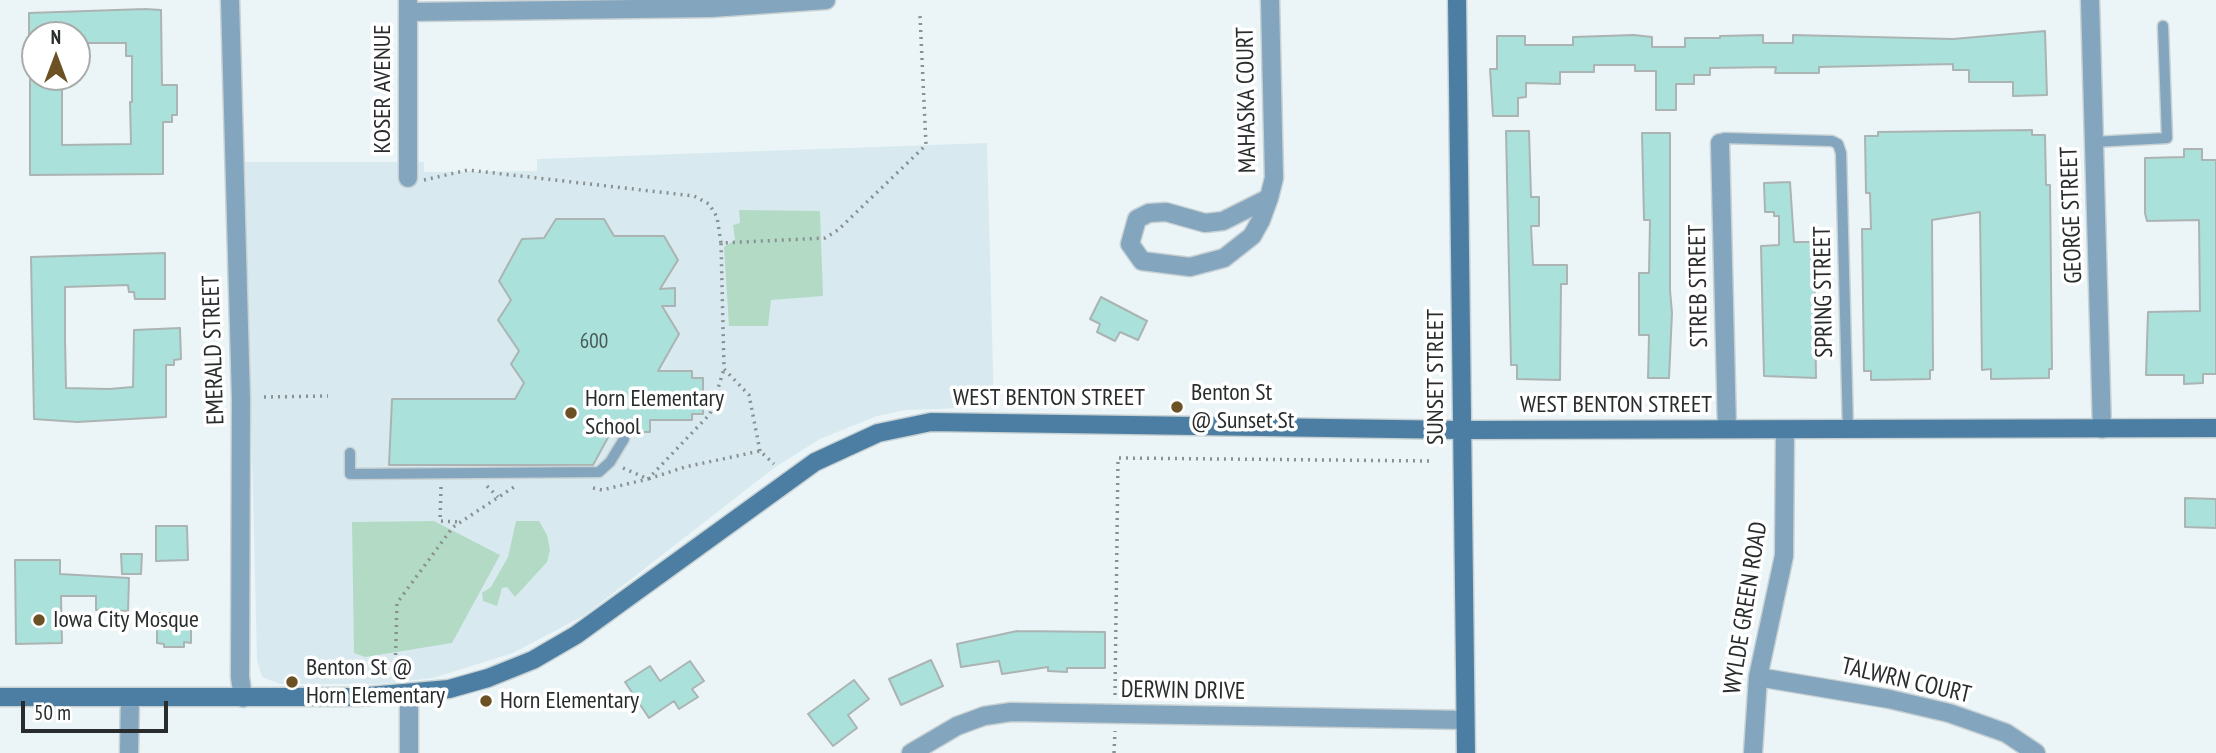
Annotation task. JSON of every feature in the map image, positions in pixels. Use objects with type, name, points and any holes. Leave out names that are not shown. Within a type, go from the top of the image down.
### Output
[{"type":"street","name":"EMERALD STREET","points":[[230,0],[241,398],[240,677],[243,698]]},
{"type":"street","points":[[408,6],[711,4],[826,0]]},
{"type":"street","name":"MAHASKA COURT","points":[[1269,198],[1223,220],[1205,222],[1166,212],[1149,213],[1137,219],[1130,244],[1142,261],[1171,266],[1207,264],[1237,250],[1252,236],[1269,198],[1274,156],[1270,0]]},
{"type":"street","name":"SUNSET STREET","points":[[1457,0],[1466,753]]},
{"type":"street","name":"GEORGE STREET","points":[[2091,0],[2102,429]]},
{"type":"street","name":"KOSER AVENUE","points":[[408,6],[408,178]]},
{"type":"street","name":"STREB STREET","points":[[1720,142],[1727,429]]},
{"type":"street","name":"WEST BENTON STREET","points":[[0,697],[243,698],[409,694],[449,689],[488,678],[533,660],[587,627],[815,462],[849,444],[904,426],[931,422],[1461,430],[2216,428]]},
{"type":"street","name":"WYLDE GREEN ROAD","points":[[1753,753],[1758,677],[1784,556],[1787,510],[1785,430]]},
{"type":"street","name":"TALWRN COURT","points":[[1758,677],[1889,699],[1949,713],[2006,733],[2036,753]]},
{"type":"street","points":[[409,694],[409,753]]},
{"type":"street","points":[[129,753],[130,698]]},
{"type":"street","name":"DERWIN DRIVE","points":[[911,753],[957,726],[984,716],[1011,712],[1465,720]]},
{"type":"lane","points":[[2094,142],[2167,138],[2163,26]]},
{"type":"lane","name":"SPRING STREET","points":[[1720,142],[1724,138],[1832,141],[1838,144],[1841,153],[1848,430]]},
{"type":"lane","points":[[350,453],[350,474],[598,472],[610,462],[624,439]]},
{"type":"path","points":[[721,243],[825,238],[838,230],[926,145],[920,16]]},
{"type":"path","points":[[408,178],[424,180],[468,170],[694,196],[709,204],[718,217],[721,243],[724,369],[710,414],[648,479]]},
{"type":"path","points":[[724,369],[750,395],[760,451],[774,464]]},
{"type":"path","points":[[264,397],[328,396]]},
{"type":"path","points":[[590,487],[602,490],[685,467],[760,451]]},
{"type":"path","points":[[1115,698],[1118,458],[1430,461]]},
{"type":"path","points":[[610,462],[648,479]]},
{"type":"path","points":[[395,676],[397,603],[453,527],[536,472]]},
{"type":"path","points":[[441,483],[440,521],[460,522]]},
{"type":"path","points":[[475,484],[486,486],[498,497]]},
{"type":"path","points":[[1114,753],[1115,726]]},
{"type":"shaded area","name":"Horn Elementary School","points":[[987,143],[994,407],[906,410],[877,416],[820,439],[774,468],[585,615],[513,653],[433,678],[379,684],[280,684],[262,677],[257,660],[245,162],[424,162],[424,172],[537,171],[537,159]]},
{"type":"green space","points":[[739,210],[820,211],[823,296],[771,300],[768,326],[729,326],[724,247],[735,240],[733,225],[740,223]]},
{"type":"green space","points":[[434,521],[500,555],[452,643],[365,657],[354,653],[352,522]]},
{"type":"green space","points":[[516,521],[539,521],[547,535],[550,550],[547,562],[515,597],[507,587],[502,588],[497,606],[483,601],[482,593],[491,587],[508,557]]},
{"type":"building","points":[[161,10],[162,85],[177,85],[177,115],[172,115],[172,122],[163,122],[163,174],[30,175],[30,91],[62,91],[62,145],[131,144],[132,56],[126,56],[126,43],[91,43],[91,21],[29,21],[29,13]]},
{"type":"building","points":[[2045,31],[2047,95],[2013,96],[2013,82],[1969,82],[1969,70],[1953,70],[1953,64],[1819,67],[1819,73],[1775,73],[1776,67],[1710,68],[1710,75],[1694,75],[1694,84],[1676,84],[1676,110],[1656,110],[1656,71],[1635,71],[1635,65],[1594,65],[1594,72],[1560,72],[1560,84],[1526,83],[1526,97],[1518,98],[1518,116],[1493,116],[1490,69],[1497,69],[1497,36],[1525,36],[1525,45],[1573,45],[1573,37],[1634,35],[1652,37],[1652,47],[1685,47],[1685,38],[1720,36],[1763,35],[1763,43],[1793,43],[1793,35],[1953,39]]},
{"type":"building","points":[[2032,130],[2032,135],[2045,135],[2046,185],[2050,185],[2052,369],[2049,369],[2049,378],[1991,379],[1991,369],[1982,370],[1980,212],[1932,220],[1933,370],[1930,370],[1930,379],[1871,380],[1871,371],[1864,371],[1862,229],[1871,229],[1870,193],[1866,193],[1865,136],[1878,136],[1878,132]]},
{"type":"building","points":[[1506,131],[1529,131],[1531,197],[1539,197],[1539,226],[1531,226],[1533,265],[1567,265],[1567,284],[1561,284],[1560,380],[1517,379],[1517,365],[1511,365]]},
{"type":"building","points":[[1642,133],[1670,133],[1672,313],[1669,378],[1648,378],[1649,335],[1639,335],[1639,273],[1649,273],[1650,220],[1644,220]]},
{"type":"building","points":[[2184,149],[2202,149],[2202,160],[2216,160],[2216,374],[2203,374],[2203,383],[2184,384],[2184,375],[2146,375],[2148,312],[2200,311],[2199,220],[2147,221],[2145,158],[2184,157]]},
{"type":"building","points":[[1790,182],[1794,242],[1814,242],[1816,378],[1764,376],[1761,246],[1779,245],[1779,216],[1774,216],[1774,212],[1765,212],[1764,183]]},
{"type":"building","name":"Horn Elementary School","points":[[556,219],[604,219],[614,236],[664,236],[678,260],[660,289],[675,288],[675,306],[662,306],[679,334],[658,371],[692,371],[692,378],[703,378],[703,414],[692,414],[692,420],[650,420],[650,432],[611,432],[593,465],[389,465],[392,399],[515,399],[524,383],[511,364],[519,351],[498,320],[511,300],[499,281],[522,239],[544,238]]},
{"type":"building","points":[[165,253],[165,299],[135,299],[134,292],[129,292],[128,285],[65,287],[65,339],[66,388],[133,387],[134,330],[180,328],[181,359],[174,360],[174,365],[166,365],[166,417],[77,422],[34,419],[31,257]]},
{"type":"building","points":[[1101,297],[1147,321],[1138,340],[1120,332],[1115,341],[1097,332],[1100,324],[1090,319]]},
{"type":"building","points":[[2185,498],[2216,499],[2216,528],[2185,527]]},
{"type":"building","points":[[156,526],[187,526],[188,560],[156,561]]},
{"type":"building","points":[[121,554],[142,554],[141,574],[122,574]]},
{"type":"building","name":"Iowa City Mosque","points":[[15,560],[60,560],[60,574],[129,578],[128,611],[96,610],[96,596],[61,596],[62,643],[16,644]]},
{"type":"building","points":[[157,613],[191,613],[191,643],[184,642],[184,647],[164,647],[164,644],[157,643]]},
{"type":"building","points":[[1017,631],[1105,632],[1105,668],[1067,668],[1067,672],[1048,671],[1048,667],[1002,674],[999,661],[961,667],[957,644]]},
{"type":"building","points":[[931,660],[943,686],[901,705],[889,679]]},
{"type":"building","points":[[690,661],[704,681],[692,689],[698,697],[679,709],[674,701],[649,718],[625,682],[650,666],[660,681]]},
{"type":"building","points":[[854,680],[869,699],[848,715],[857,728],[833,746],[808,714]]},
{"type":"place","name":"Benton St @ Sunset St","points":[[1177,407]]},
{"type":"place","name":"Horn Elementary School","points":[[571,413]]},
{"type":"place","name":"Iowa City Mosque","points":[[39,620]]},
{"type":"place","name":"Benton St @ Horn Elementary","points":[[292,682]]},
{"type":"place","name":"Horn Elementary","points":[[486,701]]}]
